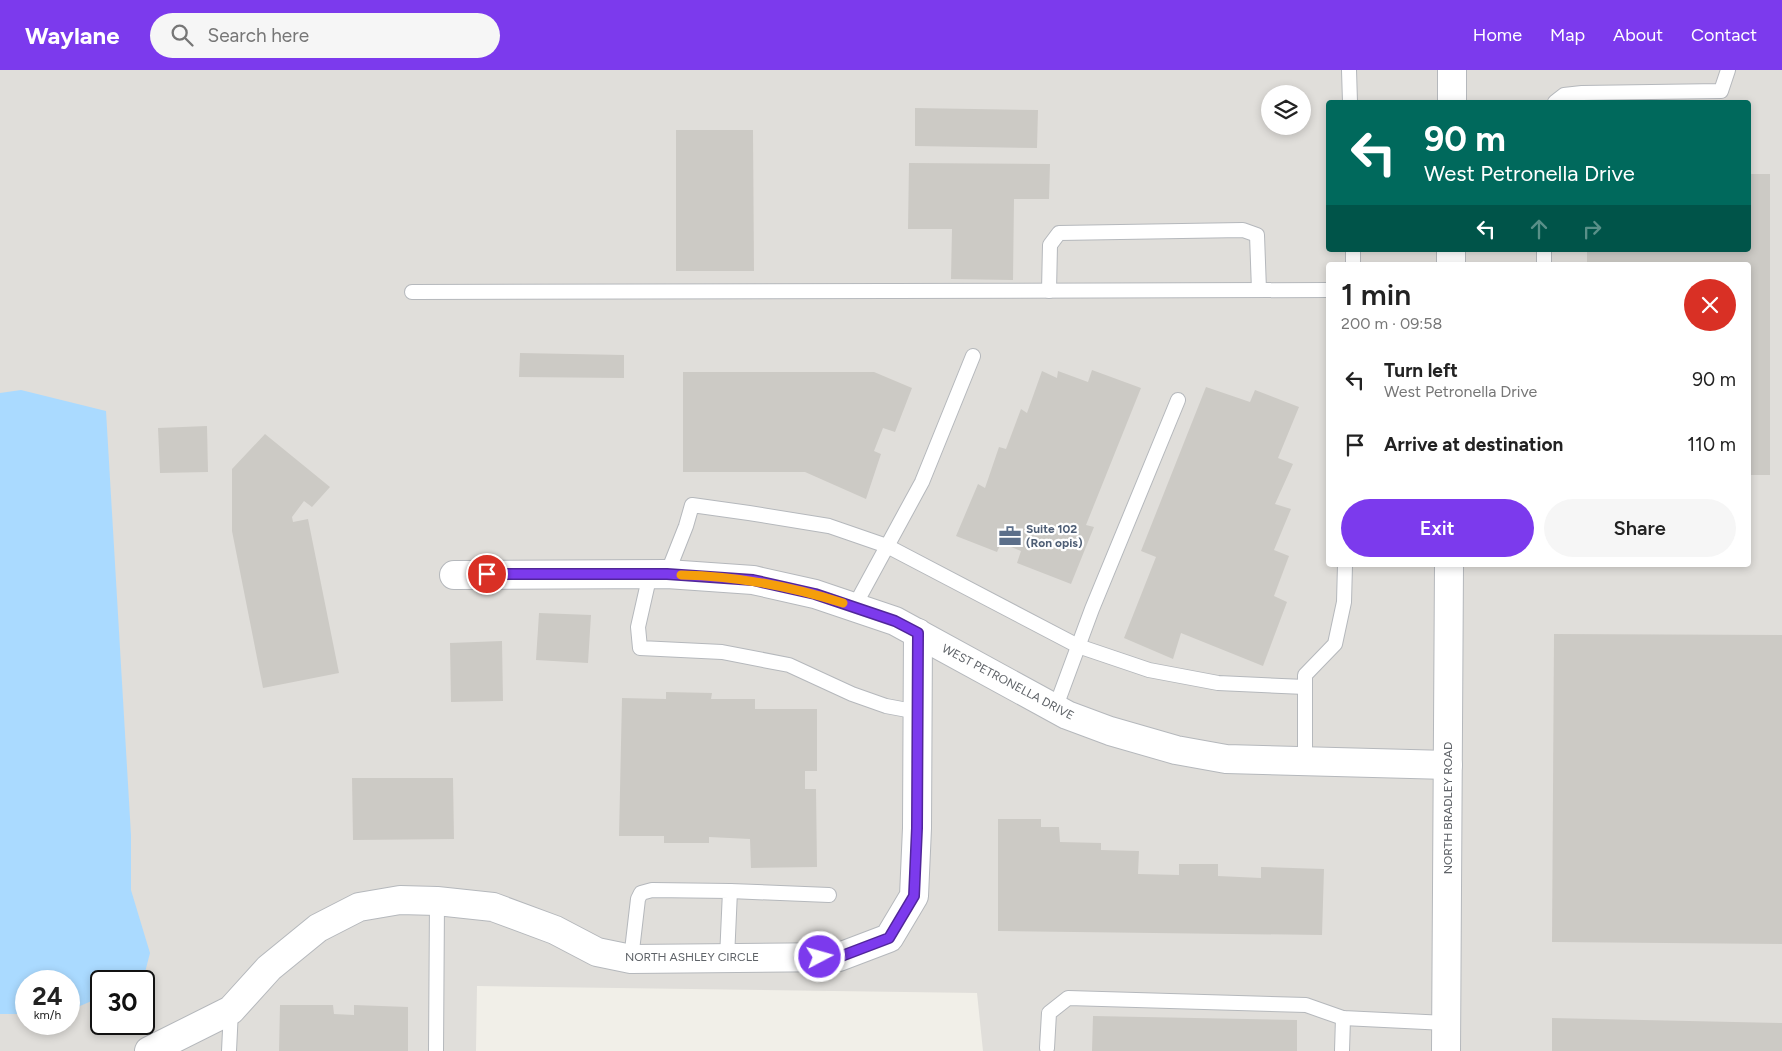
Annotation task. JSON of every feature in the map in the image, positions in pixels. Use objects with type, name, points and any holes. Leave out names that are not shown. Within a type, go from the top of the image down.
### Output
[{"type":"street","points":[[1452,70],[1452,100]]},
{"type":"street","name":"NORTH BRADLEY ROAD","points":[[1446,1051],[1449,567]]},
{"type":"street","name":"WEST PETRONELLA DRIVE","points":[[454,575],[659,574],[753,580],[815,594],[895,621],[1067,716],[1110,731],[1176,750],[1226,759],[1448,765]]},
{"type":"street","name":"NORTH ASHLEY CIRCLE","points":[[150,1051],[231,1010],[269,968],[318,928],[359,907],[400,900],[437,901],[493,907],[555,930],[597,952],[631,958],[839,957],[889,938],[914,896],[917,828],[918,633]]},
{"type":"lane","points":[[1349,70],[1350,100]]},
{"type":"lane","points":[[1558,100],[1564,95],[1582,93],[1721,91],[1728,70]]},
{"type":"lane","points":[[1049,291],[1050,245],[1059,233],[1243,230],[1257,236],[1259,290]]},
{"type":"lane","points":[[412,292],[1326,290]]},
{"type":"lane","points":[[854,607],[922,482],[973,356]]},
{"type":"lane","points":[[1055,709],[1092,609],[1178,400]]},
{"type":"lane","points":[[918,712],[886,706],[852,694],[789,665],[722,652],[640,648],[638,627],[659,574],[686,526],[692,505],[829,526],[887,546],[1078,646],[1149,670],[1210,681],[1305,687]]},
{"type":"lane","points":[[1305,761],[1305,675],[1335,644],[1344,602],[1345,567]]},
{"type":"lane","points":[[631,958],[636,906],[641,894],[652,890],[829,895]]},
{"type":"lane","points":[[727,958],[730,891]]},
{"type":"lane","points":[[436,1051],[437,901]]},
{"type":"lane","points":[[1048,1048],[1049,1013],[1068,998],[1306,1005],[1343,1018],[1446,1023]]},
{"type":"lane","points":[[229,1051],[231,1010]]},
{"type":"lane","points":[[1342,1051],[1343,1018]]},
{"type":"shaded area","points":[[0,70],[1782,70],[1782,1051],[983,1051],[977,993],[477,986],[476,1051],[0,1051]]},
{"type":"water","points":[[21,390],[106,411],[131,835],[131,890],[150,953],[146,970],[90,970],[90,1002],[80,1006],[80,970],[15,970],[15,1014],[0,1014],[0,393]]},
{"type":"building","points":[[915,108],[1038,110],[1037,148],[915,146]]},
{"type":"building","points":[[676,130],[753,130],[754,271],[676,271]]},
{"type":"building","points":[[909,163],[1050,164],[1049,199],[1014,199],[1013,280],[951,279],[952,229],[908,229]]},
{"type":"building","points":[[1751,174],[1770,174],[1770,475],[1751,475],[1751,262],[1587,262],[1587,252],[1751,252]]},
{"type":"building","points":[[520,353],[624,355],[624,378],[519,377]]},
{"type":"building","points":[[1092,370],[1141,388],[1086,525],[1094,527],[1071,584],[1017,563],[1021,551],[1001,543],[997,552],[956,536],[978,484],[985,488],[999,447],[1006,449],[1021,409],[1027,413],[1042,371],[1057,378],[1058,371],[1088,382]]},
{"type":"building","points":[[683,372],[874,372],[912,388],[895,432],[883,428],[874,451],[881,454],[866,499],[805,472],[683,472]]},
{"type":"building","points":[[1206,387],[1250,402],[1255,390],[1299,407],[1278,458],[1293,464],[1275,504],[1291,509],[1274,550],[1289,556],[1274,596],[1287,602],[1263,666],[1181,633],[1173,659],[1124,638],[1156,557],[1141,551]]},
{"type":"building","points":[[207,426],[208,472],[160,473],[158,428]]},
{"type":"building","points":[[265,434],[330,487],[312,507],[304,501],[292,517],[293,522],[308,519],[339,673],[263,688],[232,531],[232,469]]},
{"type":"building","points":[[539,613],[591,615],[588,663],[536,660]]},
{"type":"building","points":[[1554,634],[1782,635],[1782,944],[1552,942]]},
{"type":"building","points":[[502,641],[503,701],[451,702],[450,643]]},
{"type":"building","points":[[666,692],[712,693],[711,699],[755,699],[755,709],[817,709],[817,771],[805,771],[805,789],[816,789],[817,867],[751,868],[750,839],[709,837],[709,843],[664,843],[664,836],[619,836],[622,698],[666,699]]},
{"type":"building","points":[[352,778],[453,778],[454,839],[353,840]]},
{"type":"building","points":[[998,819],[1041,819],[1041,827],[1059,827],[1060,842],[1101,843],[1101,850],[1139,851],[1138,874],[1179,875],[1179,864],[1218,864],[1218,876],[1261,878],[1261,867],[1324,869],[1322,935],[998,931]]},
{"type":"building","points":[[280,1005],[333,1005],[334,1014],[354,1015],[354,1005],[408,1007],[408,1051],[279,1051]]},
{"type":"building","points":[[1093,1016],[1297,1020],[1297,1051],[1092,1051]]},
{"type":"building","points":[[1552,1018],[1782,1023],[1782,1051],[1552,1051]]},
{"type":"slow traffic","points":[[681,575],[753,580],[815,594],[843,603]]},
{"type":"place","name":"Suite 102 (Ron opis)","points":[[1010,536]]},
{"type":"route","points":[[487,574],[667,574],[753,580],[815,594],[895,621],[918,633],[917,828],[914,896],[889,938],[839,957],[820,957]]}]
